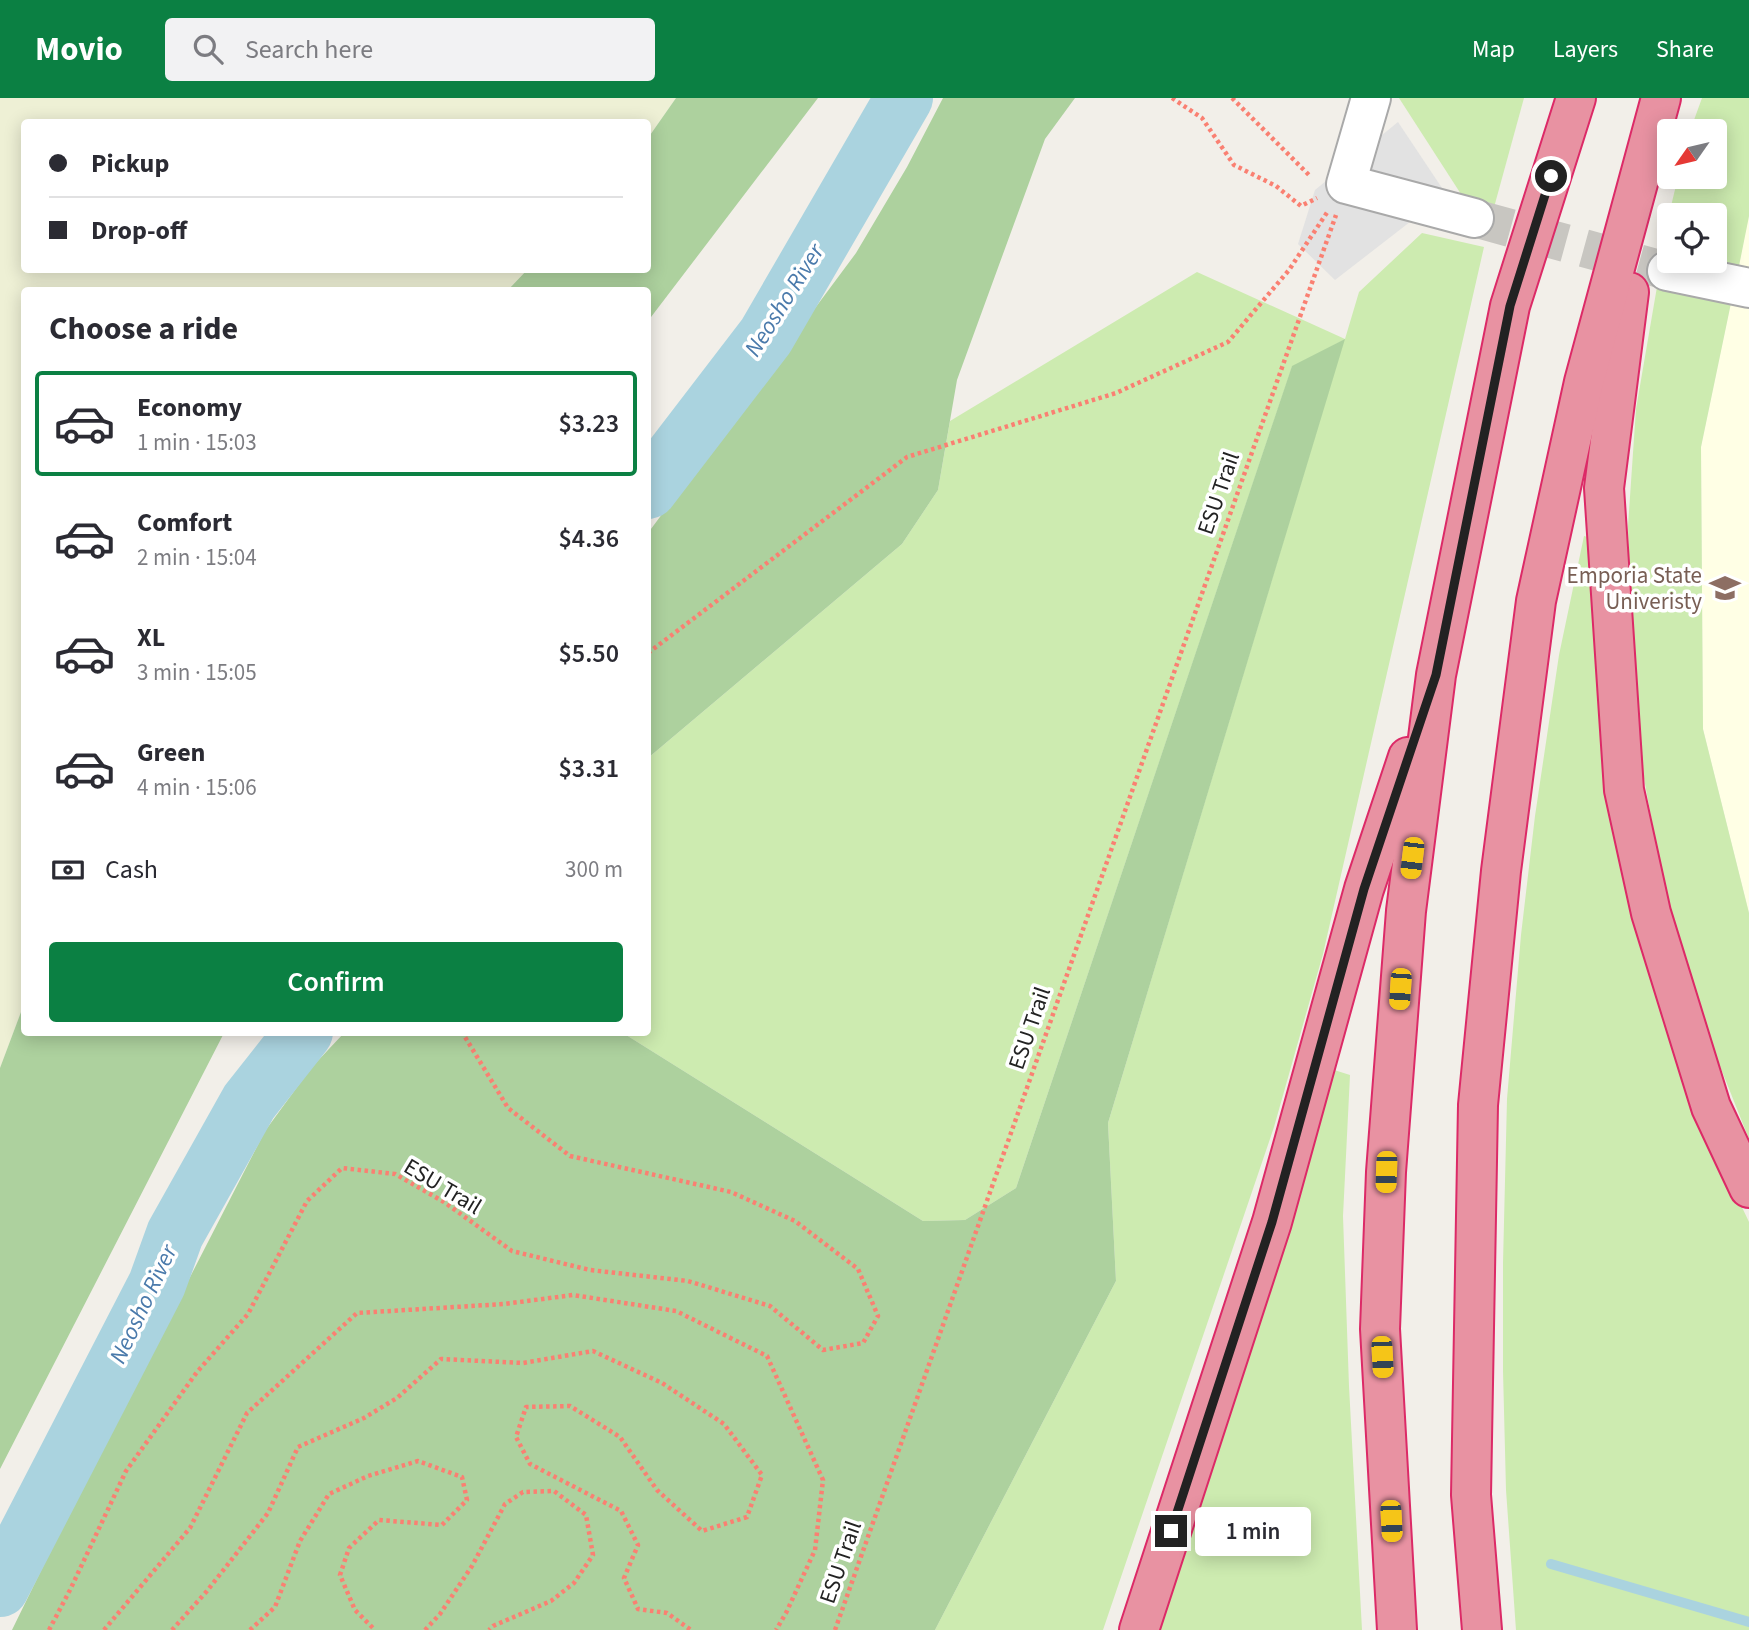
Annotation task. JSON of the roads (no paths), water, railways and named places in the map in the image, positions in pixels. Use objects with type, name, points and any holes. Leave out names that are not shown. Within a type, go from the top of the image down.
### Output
[{"type":"highway","points":[[1397,1630],[1380,1329],[1386,1172],[1406,911],[1436,675],[1510,306],[1576,98]]},
{"type":"highway","points":[[1482,1630],[1471,1495],[1478,1105],[1501,871],[1536,601],[1584,382],[1661,98]]},
{"type":"highway","points":[[1647,155],[1604,488],[1625,790],[1651,913],[1711,1107],[1749,1188]]},
{"type":"highway","points":[[1139,1630],[1272,1222],[1364,889],[1436,675]]},
{"type":"street","points":[[1371,98],[1346,184],[1474,218]]},
{"type":"street","points":[[1677,273],[1749,288]]},
{"type":"waterway","name":"Neosho River","points":[[651,486],[766,336],[904,98]]},
{"type":"waterway","name":"Neosho River","points":[[0,1588],[157,1284],[175,1234],[249,1102],[301,1036]]},
{"type":"waterway","points":[[1551,1564],[1749,1622]]},
{"type":"tunnel","points":[[1474,218],[1657,268]]},
{"type":"place","name":"Emporia State Univeristy","points":[[1725,588]]}]
